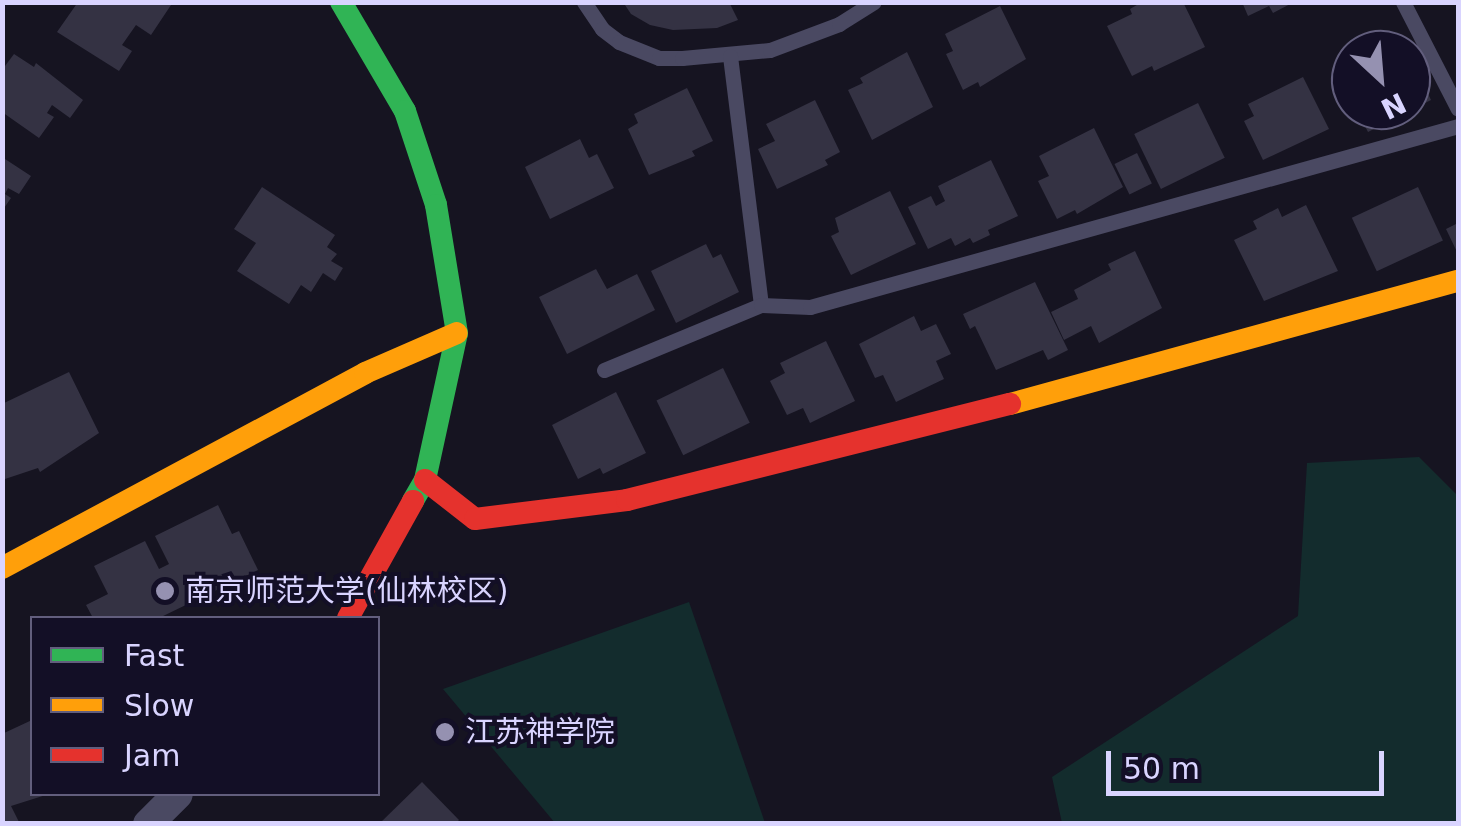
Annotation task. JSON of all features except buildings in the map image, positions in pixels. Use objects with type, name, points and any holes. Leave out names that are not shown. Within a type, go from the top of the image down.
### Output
[{"type":"street","points":[[340,2],[405,111],[436,204],[458,333],[425,480],[349,616]]},
{"type":"street","points":[[425,480],[476,519],[627,500],[893,436],[1458,281]]},
{"type":"street","points":[[2,568],[365,373],[458,333]]},
{"type":"street","points":[[148,824],[176,796]]},
{"type":"lane","points":[[584,2],[602,30],[638,52],[660,58],[730,56],[805,39],[874,2]]},
{"type":"lane","points":[[1402,2],[1458,109]]},
{"type":"lane","points":[[730,56],[761,305]]},
{"type":"lane","points":[[604,370],[761,305],[810,307],[1458,126]]},
{"type":"green space","points":[[1419,457],[1458,496],[1458,823],[1062,823],[1052,777],[1298,616],[1307,463]]},
{"type":"green space","points":[[689,602],[765,823],[555,823],[443,689]]},
{"type":"traffic: fast","points":[[341,2],[405,111],[436,205],[457,333],[425,480],[413,501]]},
{"type":"traffic: slow","points":[[1010,404],[1458,281]]},
{"type":"traffic: slow","points":[[2,568],[365,373],[457,333]]},
{"type":"traffic: jam","points":[[425,480],[475,519],[627,500],[1010,404]]},
{"type":"traffic: jam","points":[[349,616],[413,501]]},
{"type":"place","name":"南京师范大学(仙林校区)","points":[[165,591]]},
{"type":"place","name":"江苏神学院","points":[[445,732]]}]
